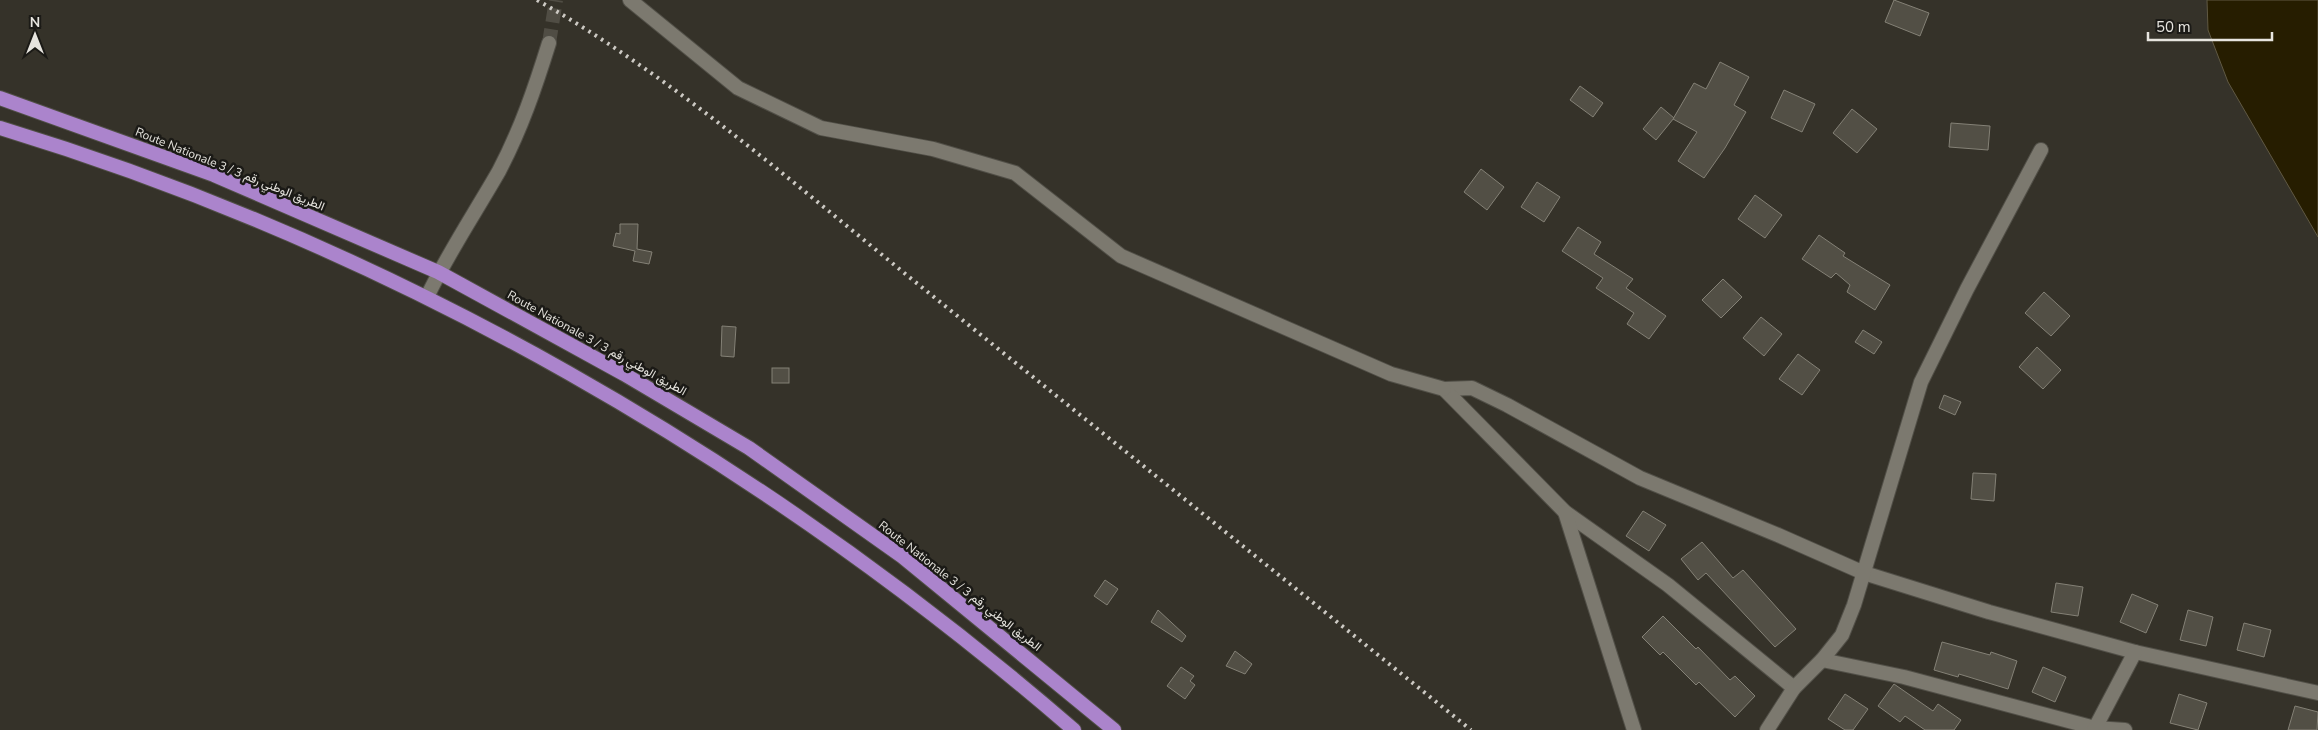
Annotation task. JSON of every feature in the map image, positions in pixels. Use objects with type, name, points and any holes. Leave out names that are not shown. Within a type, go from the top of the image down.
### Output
[{"type":"highway","name":"Route Nationale 3 / الطريق الوطني رقم 3","points":[[0,98],[214,175],[438,272],[624,374],[749,448],[903,558],[1114,730]]},
{"type":"highway","points":[[0,128],[189,192],[426,297],[658,425],[773,500],[894,584],[1074,730]]},
{"type":"street","points":[[630,0],[738,88],[821,128],[933,149],[1014,173],[1121,256],[1391,374],[1444,389],[1472,388],[1640,478],[1864,573],[1989,612],[2135,652],[2318,693]]},
{"type":"street","points":[[426,297],[438,272],[499,170],[530,105],[549,43]]},
{"type":"street","points":[[1767,730],[1794,688],[1822,660],[1842,634],[1854,605],[1921,382],[2041,150]]},
{"type":"street","points":[[1444,389],[1565,512],[1668,586],[1794,688]]},
{"type":"street","points":[[1565,512],[1634,730]]},
{"type":"street","points":[[2094,729],[2135,652]]},
{"type":"street","points":[[1822,660],[1904,676],[2094,729],[2125,730]]},
{"type":"shaded area","points":[[2207,0],[2318,0],[2318,237],[2228,82],[2208,30]]},
{"type":"building","points":[[1894,0],[1929,13],[1920,36],[1885,22]]},
{"type":"building","points":[[1720,62],[1749,77],[1734,105],[1746,112],[1725,148],[1704,178],[1678,161],[1697,132],[1673,119],[1694,83],[1706,89]]},
{"type":"building","points":[[1580,86],[1603,103],[1593,117],[1570,100]]},
{"type":"building","points":[[1784,90],[1815,104],[1802,132],[1771,118]]},
{"type":"building","points":[[1661,107],[1674,118],[1656,140],[1643,129]]},
{"type":"building","points":[[1852,109],[1877,129],[1857,153],[1833,133]]},
{"type":"building","points":[[1951,123],[1990,126],[1988,150],[1949,147]]},
{"type":"building","points":[[1481,169],[1504,187],[1487,210],[1464,192]]},
{"type":"building","points":[[1537,182],[1560,197],[1544,222],[1521,207]]},
{"type":"building","points":[[1755,195],[1782,215],[1765,238],[1738,219]]},
{"type":"building","points":[[620,224],[638,224],[637,249],[652,252],[649,264],[633,261],[635,251],[613,246],[616,233],[620,234]]},
{"type":"building","points":[[1578,227],[1601,242],[1594,254],[1633,279],[1626,288],[1666,316],[1649,339],[1627,324],[1634,313],[1596,288],[1603,278],[1562,251]]},
{"type":"building","points":[[1819,235],[1845,253],[1843,256],[1890,285],[1875,310],[1847,292],[1850,285],[1836,273],[1831,278],[1802,259]]},
{"type":"building","points":[[1723,279],[1742,297],[1721,318],[1702,300]]},
{"type":"building","points":[[2044,292],[2070,316],[2051,336],[2025,313]]},
{"type":"building","points":[[1761,317],[1782,334],[1764,356],[1743,338]]},
{"type":"building","points":[[722,326],[736,327],[734,357],[721,356]]},
{"type":"building","points":[[1863,330],[1882,342],[1874,354],[1855,342]]},
{"type":"building","points":[[2037,347],[2061,370],[2043,389],[2019,367]]},
{"type":"building","points":[[1798,354],[1820,370],[1802,395],[1779,379]]},
{"type":"building","points":[[772,368],[789,368],[789,383],[772,383]]},
{"type":"building","points":[[1944,395],[1961,402],[1955,415],[1939,408]]},
{"type":"building","points":[[1973,473],[1996,474],[1994,501],[1971,499]]},
{"type":"building","points":[[1643,511],[1666,525],[1649,551],[1626,536]]},
{"type":"building","points":[[1702,542],[1733,578],[1743,570],[1796,629],[1775,647],[1706,573],[1698,580],[1681,559]]},
{"type":"building","points":[[1105,580],[1118,589],[1107,605],[1094,596]]},
{"type":"building","points":[[2056,583],[2083,587],[2078,616],[2051,612]]},
{"type":"building","points":[[2132,594],[2158,605],[2146,633],[2120,622]]},
{"type":"building","points":[[1158,610],[1186,636],[1182,642],[1151,622]]},
{"type":"building","points":[[2188,610],[2213,617],[2206,646],[2180,640]]},
{"type":"building","points":[[1663,616],[1696,649],[1698,647],[1730,680],[1735,676],[1755,696],[1735,717],[1699,682],[1696,685],[1663,652],[1660,655],[1642,637]]},
{"type":"building","points":[[2244,623],[2271,630],[2264,657],[2237,650]]},
{"type":"building","points":[[1942,642],[1990,655],[1991,652],[2017,661],[2008,689],[1959,674],[1958,677],[1934,670]]},
{"type":"building","points":[[1235,651],[1252,664],[1245,674],[1226,666]]},
{"type":"building","points":[[1181,667],[1194,676],[1190,681],[1195,685],[1185,699],[1167,686]]},
{"type":"building","points":[[2043,667],[2066,677],[2055,702],[2032,692]]},
{"type":"building","points":[[1894,684],[1933,711],[1938,704],[1961,720],[1954,730],[1925,730],[1905,716],[1900,722],[1878,706]]},
{"type":"building","points":[[1845,694],[1868,709],[1853,730],[1845,730],[1828,719]]},
{"type":"building","points":[[2179,694],[2207,703],[2198,730],[2170,723]]},
{"type":"building","points":[[2295,706],[2318,712],[2317,730],[2288,730]]},
{"type":"tunnel","points":[[549,43],[556,0]]},
{"type":"railway","points":[[537,0],[638,64],[736,136],[1471,730]]}]
